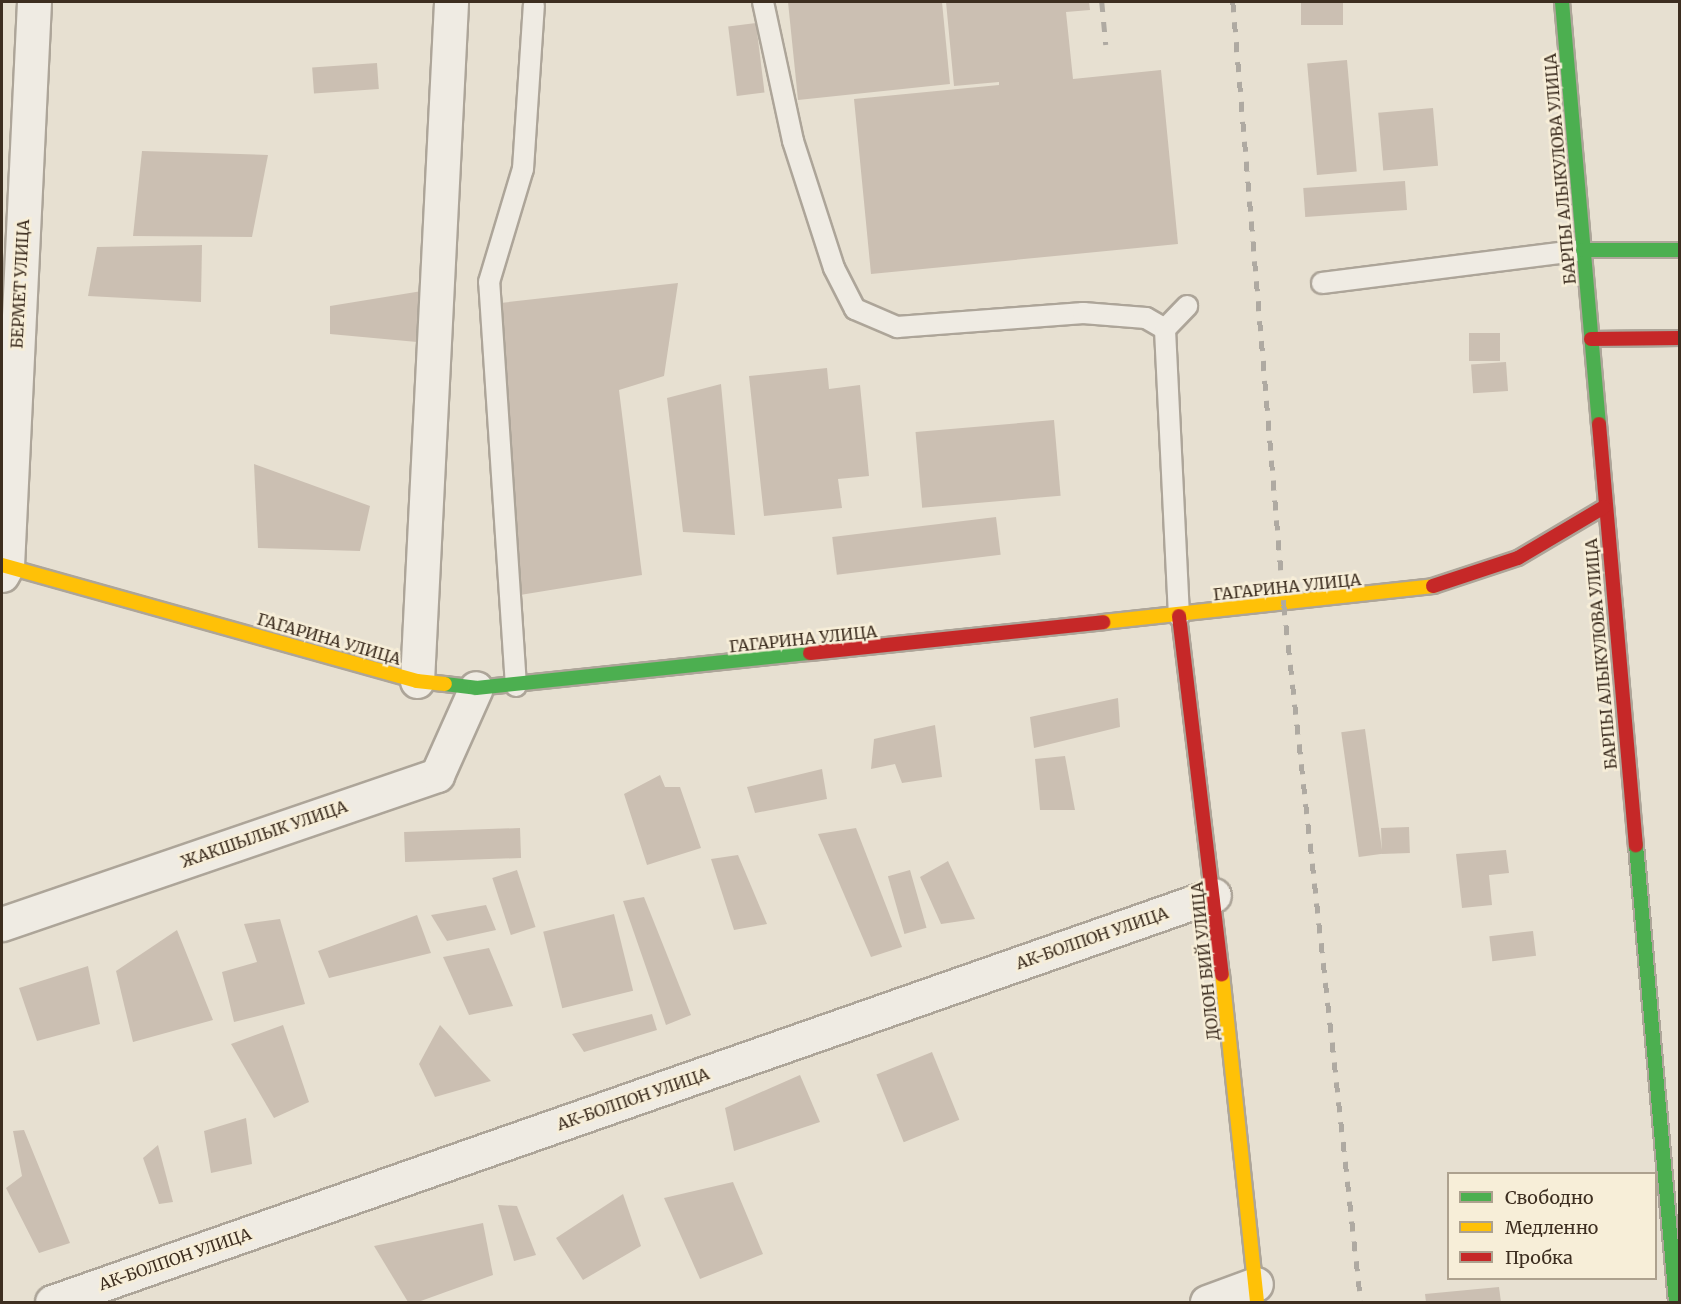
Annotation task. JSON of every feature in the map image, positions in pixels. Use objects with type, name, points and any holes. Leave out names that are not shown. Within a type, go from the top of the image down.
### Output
[{"type":"main road","name":"БАРПЫ АЛЫКУЛОВА УЛИЦА","points":[[1562,2],[1604,507],[1676,1302]]},
{"type":"main road","points":[[1583,250],[1680,250]]},
{"type":"main road","points":[[1591,339],[1680,338]]},
{"type":"main road","name":"ГАГАРИНА УЛИЦА","points":[[3,569],[417,681],[476,688],[516,686],[1179,616],[1447,585],[1518,558],[1604,507]]},
{"type":"main road","name":"ДОЛОН БИЙ УЛИЦА","points":[[1179,616],[1214,894],[1256,1293]]},
{"type":"street","name":"БЕРМЕТ УЛИЦА","points":[[3,569],[34,2]]},
{"type":"street","points":[[417,681],[451,2]]},
{"type":"street","name":"ЖАКШЫЛЫК УЛИЦА","points":[[2,924],[437,776],[476,688]]},
{"type":"street","name":"АК-БОЛПОН УЛИЦА","points":[[52,1302],[1214,894]]},
{"type":"street","points":[[1207,1302],[1256,1293]]},
{"type":"lane","points":[[763,2],[793,141],[834,268],[855,309],[897,327],[1083,313],[1146,318],[1165,329]]},
{"type":"lane","points":[[516,686],[489,282],[523,169],[534,5]]},
{"type":"lane","points":[[1322,283],[1583,250]]},
{"type":"lane","points":[[1179,616],[1165,329],[1187,306]]},
{"type":"building","points":[[788,2],[942,2],[950,84],[798,100]]},
{"type":"building","points":[[946,2],[1089,2],[1090,10],[1066,12],[1073,79],[1161,70],[1178,244],[871,274],[854,99],[999,85],[999,82],[954,86]]},
{"type":"building","points":[[1301,2],[1343,2],[1343,25],[1301,25]]},
{"type":"building","points":[[756,23],[765,92],[737,96],[728,26]]},
{"type":"building","points":[[1347,60],[1357,172],[1317,175],[1307,63]]},
{"type":"building","points":[[377,63],[379,89],[314,93],[312,68]]},
{"type":"building","points":[[1433,108],[1438,166],[1383,171],[1378,113]]},
{"type":"building","points":[[142,151],[268,155],[252,237],[133,236]]},
{"type":"building","points":[[1405,181],[1407,210],[1305,217],[1303,188]]},
{"type":"building","points":[[202,245],[201,302],[88,296],[97,247]]},
{"type":"building","points":[[678,283],[664,376],[619,390],[642,575],[520,595],[500,303]]},
{"type":"building","points":[[422,291],[428,343],[330,334],[330,306]]},
{"type":"building","points":[[1469,333],[1500,333],[1500,361],[1469,361]]},
{"type":"building","points":[[1506,362],[1508,391],[1473,393],[1471,364]]},
{"type":"building","points":[[827,368],[829,389],[860,385],[869,476],[838,479],[842,508],[764,516],[749,376]]},
{"type":"building","points":[[721,384],[735,535],[683,532],[667,398]]},
{"type":"building","points":[[1054,420],[1061,496],[922,508],[916,432]]},
{"type":"building","points":[[254,464],[370,506],[360,551],[258,548]]},
{"type":"building","points":[[996,517],[1001,555],[837,575],[832,537]]},
{"type":"building","points":[[1118,698],[1120,727],[1034,748],[1030,717]]},
{"type":"building","points":[[935,725],[942,777],[902,783],[895,764],[871,769],[874,739]]},
{"type":"building","points":[[1365,729],[1383,854],[1359,857],[1341,732]]},
{"type":"building","points":[[1065,756],[1075,810],[1040,810],[1035,759]]},
{"type":"building","points":[[822,769],[827,799],[755,813],[747,787]]},
{"type":"building","points":[[660,775],[665,787],[680,787],[701,848],[647,865],[624,794]]},
{"type":"building","points":[[1409,827],[1410,853],[1382,854],[1381,828]]},
{"type":"building","points":[[520,828],[521,858],[405,862],[404,832]]},
{"type":"building","points":[[856,828],[902,947],[871,957],[818,834]]},
{"type":"building","points":[[1506,850],[1509,873],[1489,875],[1492,905],[1462,908],[1456,854]]},
{"type":"building","points":[[738,855],[767,924],[734,930],[711,859]]},
{"type":"building","points":[[948,861],[975,919],[941,924],[920,877]]},
{"type":"building","points":[[517,870],[536,927],[511,935],[492,878]]},
{"type":"building","points":[[910,870],[927,928],[904,934],[888,876]]},
{"type":"building","points":[[644,897],[691,1015],[666,1025],[623,901]]},
{"type":"building","points":[[486,905],[496,930],[447,941],[431,915]]},
{"type":"building","points":[[614,914],[633,991],[562,1008],[543,932]]},
{"type":"building","points":[[417,915],[431,953],[329,978],[318,951]]},
{"type":"building","points":[[280,919],[305,1004],[234,1022],[222,972],[257,962],[244,924]]},
{"type":"building","points":[[177,930],[213,1020],[133,1042],[116,971]]},
{"type":"building","points":[[1533,931],[1536,956],[1492,961],[1489,936]]},
{"type":"building","points":[[489,948],[513,1006],[469,1015],[443,957]]},
{"type":"building","points":[[88,966],[100,1024],[37,1041],[19,988]]},
{"type":"building","points":[[652,1014],[657,1030],[584,1052],[572,1034]]},
{"type":"building","points":[[283,1025],[309,1102],[274,1118],[231,1044]]},
{"type":"building","points":[[440,1025],[491,1081],[435,1097],[419,1064]]},
{"type":"building","points":[[932,1052],[959,1120],[904,1142],[876,1074]]},
{"type":"building","points":[[800,1075],[820,1122],[734,1151],[725,1108]]},
{"type":"building","points":[[246,1118],[252,1164],[211,1173],[204,1131]]},
{"type":"building","points":[[24,1130],[70,1243],[39,1253],[6,1188],[22,1176],[13,1131]]},
{"type":"building","points":[[158,1145],[173,1202],[159,1204],[143,1158]]},
{"type":"building","points":[[733,1182],[763,1254],[700,1279],[664,1198]]},
{"type":"building","points":[[623,1194],[641,1246],[583,1280],[556,1238]]},
{"type":"building","points":[[498,1205],[517,1206],[536,1255],[514,1261]]},
{"type":"building","points":[[483,1223],[493,1275],[418,1302],[408,1302],[374,1246]]},
{"type":"building","points":[[1499,1287],[1501,1302],[1426,1302],[1425,1294]]},
{"type":"railway","points":[[1102,2],[1106,45]]},
{"type":"railway","points":[[1233,2],[1284,605],[1361,1302]]},
{"type":"traffic: fast","points":[[1562,2],[1599,424]]},
{"type":"traffic: fast","points":[[1583,250],[1680,250]]},
{"type":"traffic: fast","points":[[445,684],[476,688],[810,653]]},
{"type":"traffic: fast","points":[[1636,845],[1676,1302]]},
{"type":"traffic: slow","points":[[2,565],[417,681],[445,684]]},
{"type":"traffic: slow","points":[[1103,622],[1433,586]]},
{"type":"traffic: slow","points":[[1222,974],[1257,1302]]},
{"type":"traffic: jam","points":[[1591,339],[1680,338]]},
{"type":"traffic: jam","points":[[1599,424],[1636,845]]},
{"type":"traffic: jam","points":[[1433,586],[1518,558],[1604,507]]},
{"type":"traffic: jam","points":[[1179,616],[1222,974]]},
{"type":"traffic: jam","points":[[810,653],[1103,622]]}]
